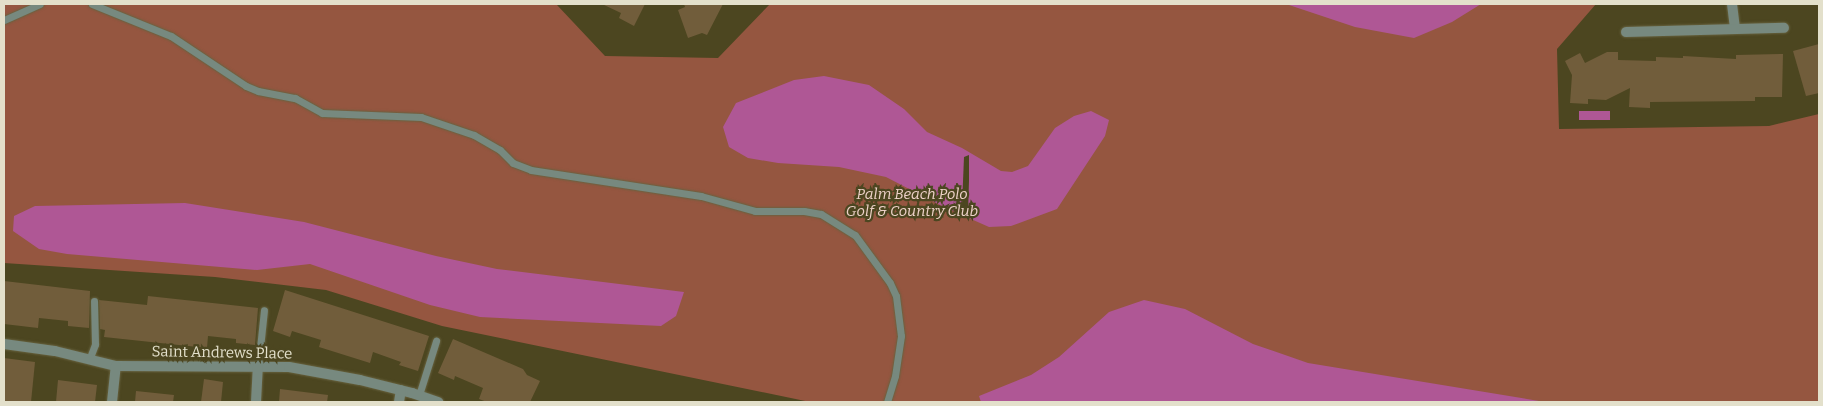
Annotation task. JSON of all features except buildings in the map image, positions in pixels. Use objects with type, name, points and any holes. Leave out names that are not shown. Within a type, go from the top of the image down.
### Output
[{"type":"street","points":[[1732,4],[1735,29]]},
{"type":"street","points":[[1626,32],[1784,28]]},
{"type":"street","name":"Saint Andrews Place","points":[[4,344],[55,350],[116,366],[289,367],[360,380],[419,395],[438,402]]},
{"type":"street","points":[[112,402],[116,366]]},
{"type":"street","points":[[256,402],[258,367]]},
{"type":"street","points":[[400,402],[401,390]]},
{"type":"lane","points":[[4,20],[40,4]]},
{"type":"lane","points":[[92,4],[172,36],[246,86],[265,93],[295,98],[322,113],[421,117],[474,135],[500,150],[513,163],[531,170],[701,196],[755,211],[804,211],[822,214],[854,235],[890,284],[896,296],[901,336],[895,376],[887,402]]},
{"type":"lane","points":[[89,360],[95,344],[94,301]]},
{"type":"lane","points":[[258,367],[264,310]]},
{"type":"lane","points":[[419,395],[436,341]]},
{"type":"green space","name":"Palm Beach Polo Golf & Country Club","points":[[4,4],[553,4],[557,5],[605,56],[718,58],[770,4],[1596,4],[1557,49],[1559,129],[1769,126],[1819,114],[1819,402],[810,402],[442,326],[326,290],[215,277],[4,263]]},
{"type":"shaded area","points":[[1286,4],[1481,4],[1452,22],[1414,38],[1355,27]]},
{"type":"shaded area","points":[[824,76],[869,85],[904,109],[927,132],[962,148],[1001,171],[1012,172],[1028,166],[1055,128],[1074,116],[1091,111],[1109,120],[1105,136],[1057,209],[1011,226],[989,227],[944,207],[886,177],[839,167],[778,163],[748,158],[729,147],[723,127],[736,103],[794,80]]},
{"type":"shaded area","points":[[1579,111],[1610,111],[1610,120],[1579,120]]},
{"type":"shaded area","points":[[185,203],[304,222],[436,256],[497,269],[684,292],[676,316],[661,326],[480,317],[430,305],[310,264],[257,270],[67,254],[39,249],[13,231],[14,216],[35,206]]},
{"type":"shaded area","points":[[1144,300],[1185,309],[1253,344],[1308,363],[1545,402],[981,402],[979,396],[1031,375],[1059,357],[1109,312]]},
{"type":"pier","points":[[969,155],[968,214],[962,213],[962,206],[964,157]]}]
